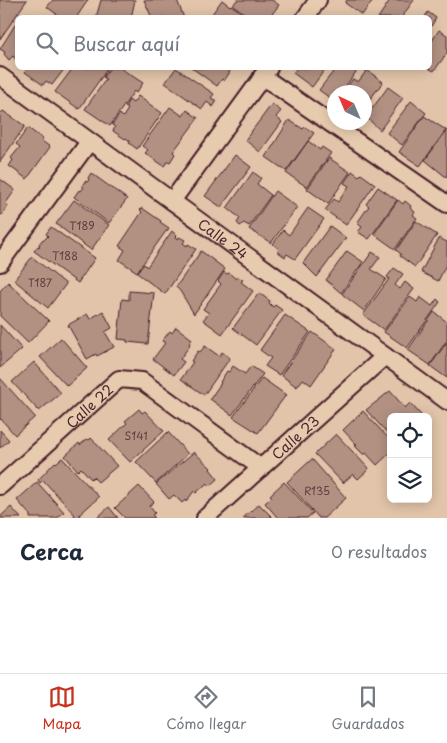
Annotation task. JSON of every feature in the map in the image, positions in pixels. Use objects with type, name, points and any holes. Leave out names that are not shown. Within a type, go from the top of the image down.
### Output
[{"type":"street","points":[[307,15],[318,0]]},
{"type":"street","points":[[172,201],[266,72],[447,204]]},
{"type":"street","name":"Calle 24","points":[[0,76],[447,401]]},
{"type":"street","points":[[0,263],[90,142]]},
{"type":"street","name":"Calle 23","points":[[205,518],[384,356]]},
{"type":"street","name":"Calle 22","points":[[0,486],[119,379],[142,381],[261,468]]},
{"type":"building","points":[[0,0],[27,0],[15,15],[0,39]]},
{"type":"building","points":[[53,0],[88,0],[78,15],[58,15],[47,7]]},
{"type":"building","points":[[101,0],[135,0],[132,15],[97,15]]},
{"type":"building","points":[[144,0],[177,0],[183,15],[151,15]]},
{"type":"building","points":[[222,0],[245,15],[213,15],[212,14]]},
{"type":"building","points":[[237,0],[272,0],[279,5],[271,15],[247,15],[233,5]]},
{"type":"building","points":[[347,0],[373,0],[362,15],[345,3]]},
{"type":"building","points":[[390,0],[414,0],[403,15],[380,15]]},
{"type":"building","points":[[432,15],[436,18],[432,25]]},
{"type":"building","points":[[15,25],[15,58],[13,56],[9,60],[4,54],[5,52],[0,49]]},
{"type":"building","points":[[439,30],[447,35],[447,53],[434,71],[432,70],[432,41]]},
{"type":"building","points":[[26,70],[63,70],[52,85],[46,81],[43,85],[25,72]]},
{"type":"building","points":[[72,70],[107,70],[79,109],[55,92]]},
{"type":"building","points":[[108,70],[123,70],[143,83],[136,93],[134,91],[110,126],[85,109],[106,79],[103,77]]},
{"type":"building","points":[[175,70],[179,70],[214,94],[211,98],[217,101],[213,107],[207,102],[202,109],[165,83]]},
{"type":"building","points":[[195,70],[227,70],[230,72],[224,81],[222,79],[217,86]]},
{"type":"building","points":[[295,70],[325,70],[312,87],[293,73]]},
{"type":"building","points":[[334,70],[358,70],[346,85],[327,85],[327,96],[319,90]]},
{"type":"building","points":[[367,70],[383,82],[372,96],[372,85],[348,85],[353,79],[358,82]]},
{"type":"building","points":[[388,87],[403,98],[380,130],[372,123],[372,109]]},
{"type":"building","points":[[138,96],[162,113],[137,149],[126,138],[113,131],[115,127],[112,125],[120,114],[123,117],[128,109],[125,107],[129,100],[133,103]]},
{"type":"building","points":[[411,101],[426,113],[402,145],[387,133]]},
{"type":"building","points":[[272,104],[281,111],[276,117],[282,122],[260,152],[245,140]]},
{"type":"building","points":[[170,107],[183,116],[187,110],[198,118],[173,152],[175,154],[170,162],[168,161],[164,166],[145,153],[148,150],[142,146]]},
{"type":"building","points":[[3,111],[25,126],[0,162],[0,114]]},
{"type":"building","points":[[424,116],[446,130],[420,166],[399,152]]},
{"type":"building","points":[[289,120],[303,129],[305,127],[314,133],[286,171],[266,157]]},
{"type":"building","points":[[28,128],[50,147],[27,179],[9,166],[13,160],[11,158],[20,147],[16,144]]},
{"type":"building","points":[[447,130],[447,176],[446,177],[425,160]]},
{"type":"building","points":[[308,141],[320,150],[322,147],[331,153],[307,187],[286,173]]},
{"type":"building","points":[[235,155],[251,167],[221,207],[205,196]]},
{"type":"building","points":[[329,158],[350,172],[328,204],[307,189]]},
{"type":"building","points":[[352,171],[359,176],[361,174],[375,184],[346,225],[325,210],[334,199],[338,202],[349,186],[344,183]]},
{"type":"building","points":[[253,172],[261,178],[257,184],[271,195],[249,226],[244,223],[240,226],[237,223],[240,218],[227,208]]},
{"type":"building","points":[[91,173],[127,199],[109,223],[74,197],[84,187],[82,186],[85,181],[89,180],[88,178]]},
{"type":"building","points":[[0,179],[15,190],[6,203],[8,205],[2,215],[0,214]]},
{"type":"building","points":[[378,187],[397,200],[369,239],[358,232],[362,227],[357,223],[369,206],[366,204]]},
{"type":"building","points":[[275,191],[297,207],[271,243],[249,229]]},
{"type":"building","points":[[74,200],[109,225],[91,250],[56,224]]},
{"type":"building","points":[[398,200],[403,204],[405,201],[411,206],[410,208],[415,212],[413,215],[417,218],[395,249],[374,234]]},
{"type":"building","points":[[142,208],[169,228],[137,272],[119,260],[125,250],[119,246],[142,212],[140,210]]},
{"type":"building","points":[[308,208],[324,219],[295,259],[287,254],[285,257],[277,251],[279,249],[273,244],[283,230],[289,235]]},
{"type":"building","points":[[416,221],[437,235],[415,267],[400,256],[401,254],[396,250]]},
{"type":"building","points":[[330,226],[346,238],[317,277],[303,263]]},
{"type":"building","points":[[51,227],[95,258],[78,283],[34,251],[38,246],[40,247],[39,244],[48,236],[46,234]]},
{"type":"building","points":[[172,231],[178,239],[179,237],[185,240],[183,243],[187,246],[188,244],[196,249],[165,294],[137,273],[144,264],[147,267]]},
{"type":"building","points":[[439,238],[447,242],[447,263],[438,281],[421,272]]},
{"type":"building","points":[[201,251],[225,269],[194,314],[176,287]]},
{"type":"building","points":[[347,251],[363,262],[341,293],[326,280]]},
{"type":"building","points":[[372,252],[380,257],[371,269],[386,279],[364,311],[342,294]]},
{"type":"building","points":[[32,257],[66,284],[48,308],[14,280]]},
{"type":"building","points":[[394,268],[403,274],[395,285],[400,289],[405,282],[414,289],[384,330],[363,315],[389,279],[387,277]]},
{"type":"building","points":[[224,272],[229,273],[236,279],[238,277],[243,280],[241,282],[253,291],[222,334],[203,320],[209,313],[203,309],[221,284],[218,281]]},
{"type":"building","points":[[8,282],[49,321],[28,343],[0,316],[0,291]]},
{"type":"building","points":[[129,291],[154,293],[148,344],[118,339],[122,299],[129,300]]},
{"type":"building","points":[[259,293],[270,301],[269,303],[273,307],[275,305],[282,310],[256,345],[233,328]]},
{"type":"building","points":[[410,297],[417,302],[420,297],[432,306],[437,299],[440,302],[407,348],[384,332]]},
{"type":"building","points":[[103,311],[112,328],[105,332],[114,347],[87,359],[68,325],[87,314],[90,319]]},
{"type":"building","points":[[434,312],[447,322],[447,340],[430,365],[408,350]]},
{"type":"building","points":[[285,315],[310,332],[279,375],[265,366],[271,358],[260,350]]},
{"type":"building","points":[[0,325],[22,349],[0,368]]},
{"type":"building","points":[[176,327],[192,339],[180,359],[184,362],[174,375],[153,359],[165,343],[162,341]]},
{"type":"building","points":[[312,332],[336,349],[311,385],[303,379],[297,387],[281,375]]},
{"type":"building","points":[[61,338],[87,368],[67,386],[40,357]]},
{"type":"building","points":[[447,342],[447,378],[430,366]]},
{"type":"building","points":[[205,346],[219,356],[222,352],[230,358],[204,395],[181,379],[198,351],[200,352]]},
{"type":"building","points":[[34,362],[61,393],[39,411],[12,382]]},
{"type":"building","points":[[233,366],[245,374],[251,366],[263,374],[232,415],[210,399],[227,371],[229,372]]},
{"type":"building","points":[[0,378],[35,417],[15,435],[0,420]]},
{"type":"building","points":[[262,378],[286,395],[258,433],[233,417]]},
{"type":"building","points":[[390,391],[405,408],[410,403],[419,413],[387,413],[387,433],[366,410]]},
{"type":"building","points":[[139,409],[142,413],[145,411],[164,431],[130,462],[109,440],[127,423],[125,421]]},
{"type":"building","points":[[363,411],[387,437],[387,456],[377,465],[366,453],[364,455],[355,446],[357,445],[343,430]]},
{"type":"building","points":[[0,430],[9,440],[0,448]]},
{"type":"building","points":[[168,432],[188,454],[156,483],[136,462]]},
{"type":"building","points":[[336,434],[369,469],[358,479],[353,474],[343,483],[315,454]]},
{"type":"building","points":[[91,438],[117,466],[98,482],[93,477],[91,479],[81,468],[78,471],[65,456],[79,443],[80,445]]},
{"type":"building","points":[[194,452],[211,468],[218,479],[210,486],[207,483],[196,493],[194,491],[186,502],[185,500],[182,503],[174,495],[169,499],[156,484]]},
{"type":"building","points":[[62,458],[99,497],[79,515],[82,518],[72,518],[75,515],[43,480],[40,483],[38,480],[55,462]]},
{"type":"building","points":[[312,459],[346,498],[324,518],[319,518],[287,482]]},
{"type":"building","points":[[37,482],[64,512],[57,518],[30,518],[30,515],[17,500]]},
{"type":"building","points":[[284,482],[313,513],[307,518],[278,518],[265,503],[272,497],[270,495]]},
{"type":"building","points":[[139,486],[154,502],[149,506],[155,513],[152,515],[155,518],[125,518],[115,508]]},
{"type":"building","points":[[259,504],[273,518],[243,518]]},
{"type":"building","points":[[11,507],[21,518],[0,518],[0,517]]},
{"type":"building","points":[[109,507],[118,518],[98,517]]}]
